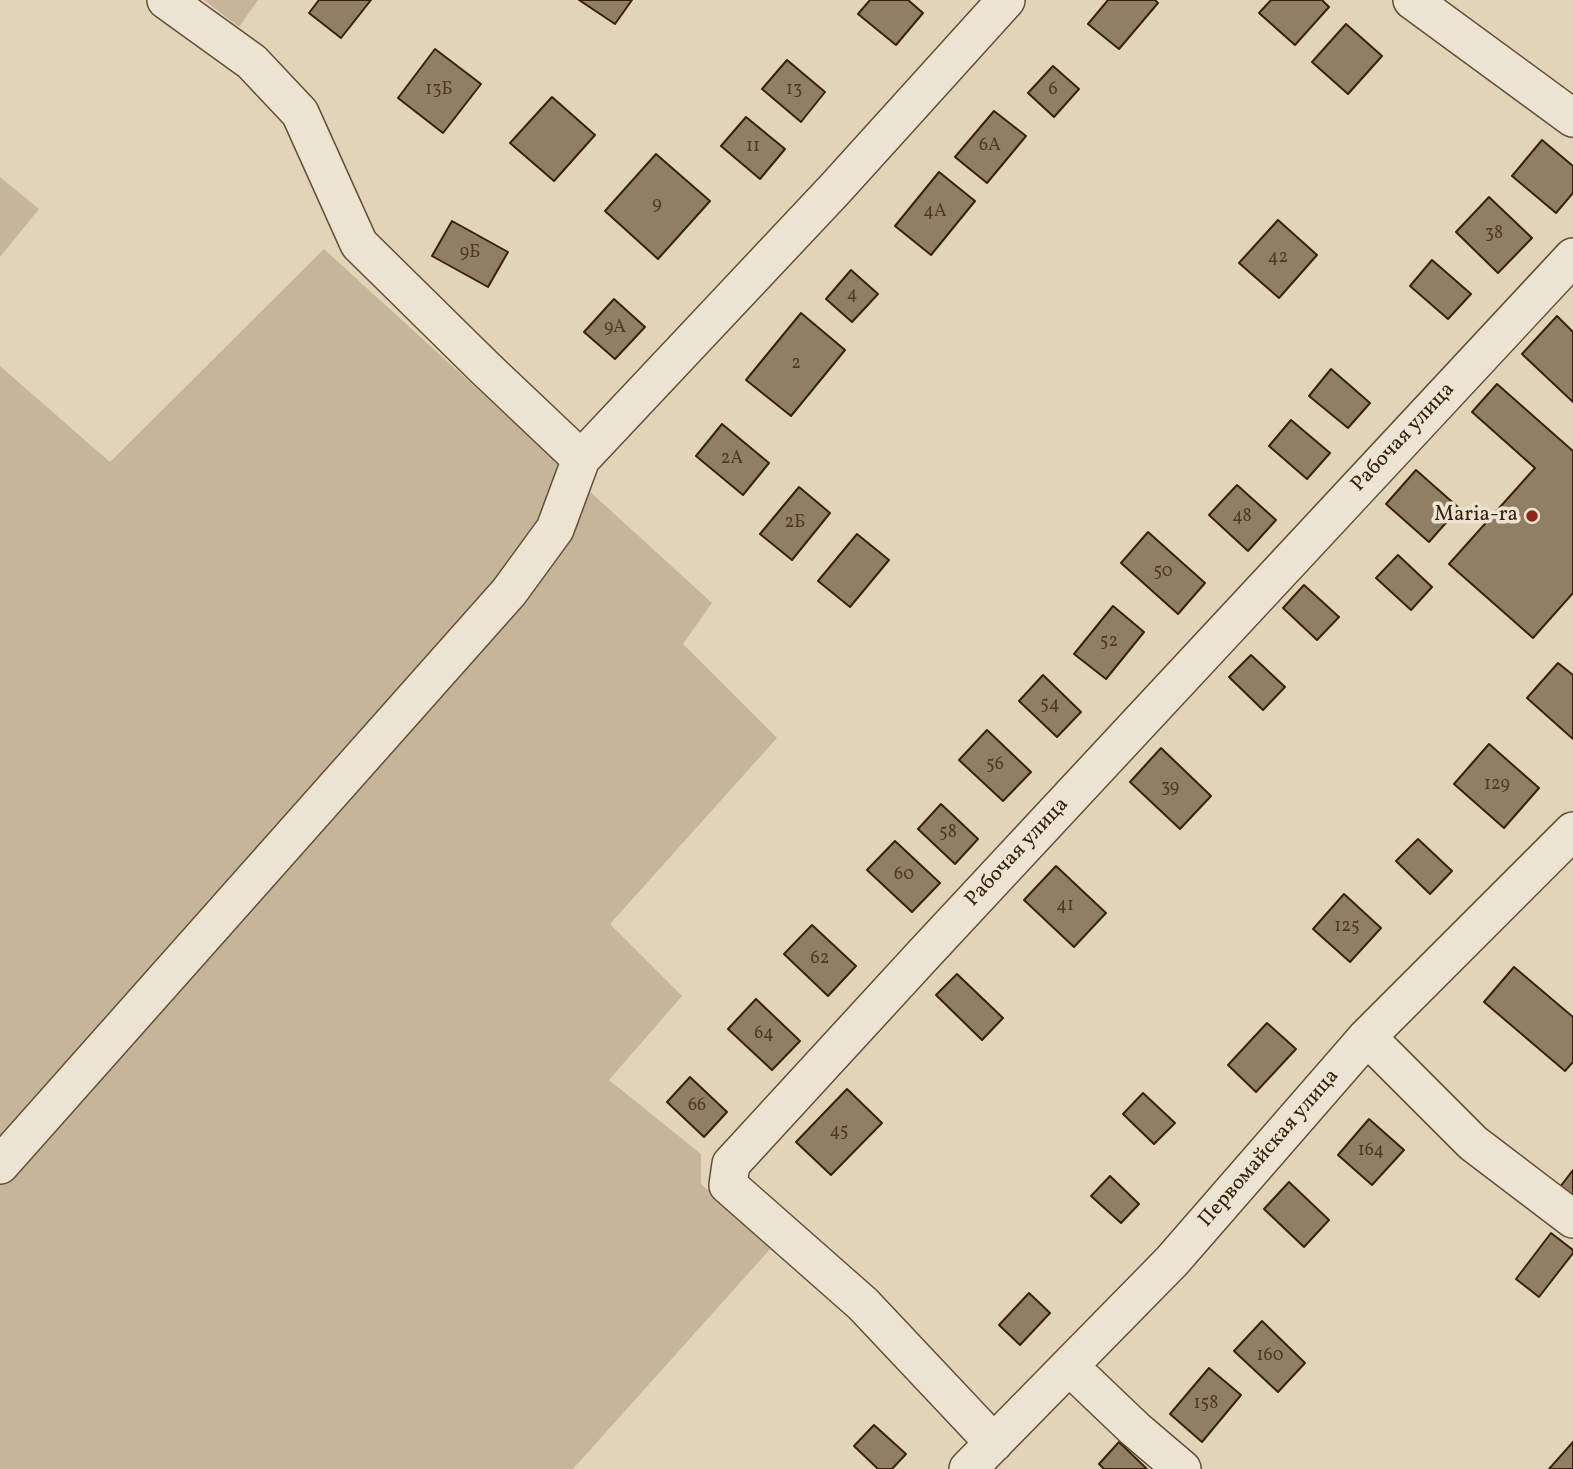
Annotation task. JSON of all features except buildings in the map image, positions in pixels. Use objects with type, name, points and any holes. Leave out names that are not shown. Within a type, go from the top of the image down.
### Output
[{"type":"street","points":[[166,0],[252,62],[299,113],[359,244],[581,459]]},
{"type":"street","points":[[0,1165],[509,592],[555,529],[581,459],[835,189],[1006,0]]},
{"type":"street","points":[[1412,0],[1573,118]]},
{"type":"street","name":"Рабочая улица","points":[[994,1443],[863,1304],[728,1185],[731,1164],[1573,257]]},
{"type":"street","name":"Первомайская улица","points":[[968,1469],[1172,1261],[1367,1037],[1573,831]]},
{"type":"street","points":[[1367,1037],[1473,1143],[1573,1219]]},
{"type":"street","points":[[1069,1366],[1182,1469]]},
{"type":"shaded area","points":[[204,0],[258,0],[239,27]]},
{"type":"shaded area","points":[[0,177],[39,209],[0,257]]},
{"type":"shaded area","points":[[324,249],[712,603],[683,644],[777,738],[610,924],[682,996],[609,1080],[701,1154],[701,1184],[772,1247],[573,1469],[0,1469],[0,366],[110,462]]},
{"type":"place","name":"Maria-ra","points":[[1532,516]]}]
